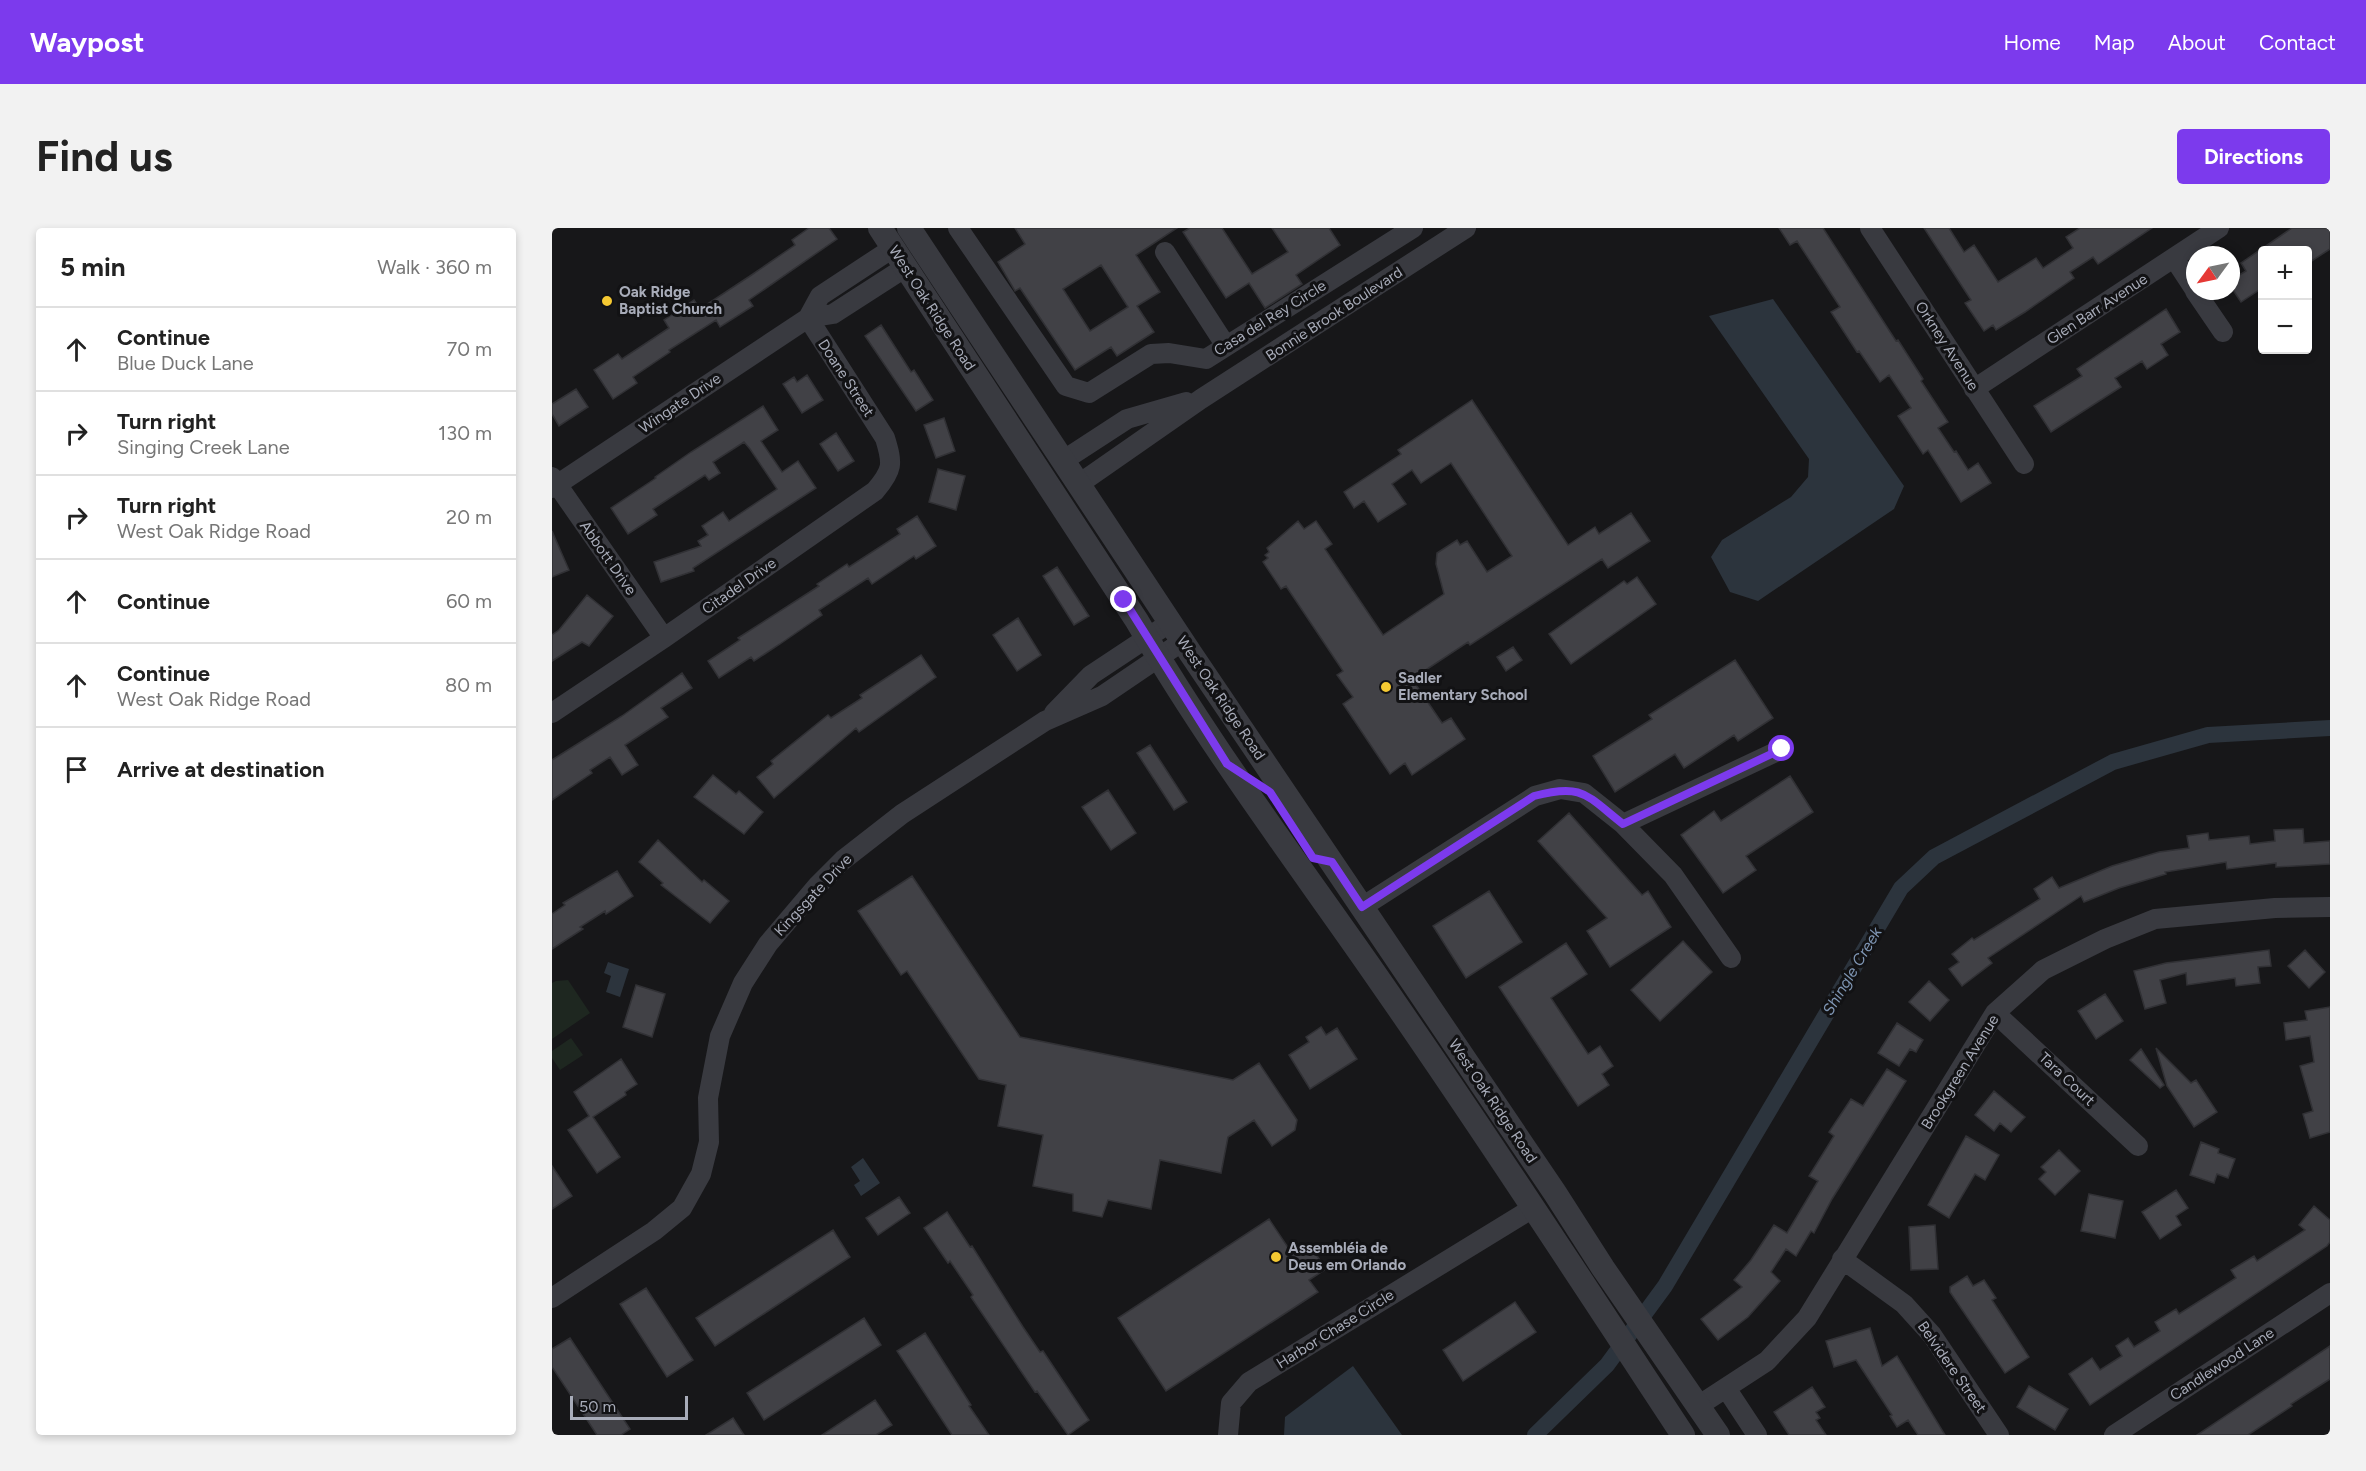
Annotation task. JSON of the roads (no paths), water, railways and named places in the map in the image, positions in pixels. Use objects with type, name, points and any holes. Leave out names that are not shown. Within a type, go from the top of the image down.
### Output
[{"type":"street","name":"West Oak Ridge Road","points":[[880,228],[1227,764],[1368,964],[1683,1435]]},
{"type":"street","name":"West Oak Ridge Road","points":[[909,228],[1614,1285],[1718,1435]]},
{"type":"street","name":"Casa del Rey Circle","points":[[957,228],[1066,386],[1089,393],[1151,354],[1169,353],[1206,359],[1413,228]]},
{"type":"street","name":"Bonnie Brook Boulevard","points":[[1079,484],[1201,399],[1466,228]]},
{"type":"street","name":"Orkney Avenue","points":[[1870,228],[2024,464]]},
{"type":"street","name":"Glen Barr Avenue","points":[[1974,389],[2219,228]]},
{"type":"street","points":[[899,258],[898,246],[909,252],[970,345],[999,364]]},
{"type":"street","points":[[1165,252],[1226,346]]},
{"type":"street","name":"Wingate Drive","points":[[554,483],[808,318],[820,296],[899,258]]},
{"type":"street","points":[[2174,258],[2186,277]]},
{"type":"street","points":[[2201,300],[2223,332]]},
{"type":"street","name":"Doane Street","points":[[808,318],[885,438]]},
{"type":"street","points":[[977,376],[1000,392],[1062,482],[1073,486],[1079,484]]},
{"type":"street","name":"Bonnie Brook Boulevard","points":[[1064,460],[1126,419],[1201,399]]},
{"type":"street","name":"Citadel Drive","points":[[552,713],[875,491],[888,476],[892,459],[885,438]]},
{"type":"street","name":"Abbott Drive","points":[[554,483],[664,638]]},
{"type":"street","name":"Kingsgate Drive","points":[[552,1298],[654,1232],[682,1208],[701,1174],[710,1142],[708,1098],[720,1036],[743,983],[768,944],[794,911],[843,860],[902,814],[1046,721],[1102,696],[1153,648],[1177,632]]},
{"type":"street","points":[[1623,824],[1782,749]]},
{"type":"street","points":[[1227,764],[1270,792],[1313,858],[1332,862]]},
{"type":"street","points":[[1362,907],[1534,796],[1560,789],[1584,793],[1623,824],[1672,875],[1731,958]]},
{"type":"street","name":"Brookgreen Avenue","points":[[1698,1406],[1767,1361],[1807,1318],[1995,1013],[2043,970],[2104,939],[2155,919],[2275,908],[2330,907]]},
{"type":"street","points":[[1368,964],[1382,961],[1428,1030],[1449,1036]]},
{"type":"street","name":"Tara Court","points":[[1995,1013],[2138,1146]]},
{"type":"street","name":"Harbor Chase Circle","points":[[1228,1435],[1231,1403],[1249,1382],[1533,1208]]},
{"type":"street","name":"Belvidere Street","points":[[1842,1259],[1904,1304],[1932,1335],[1999,1435]]},
{"type":"street","name":"Candlewood Lane","points":[[2114,1435],[2330,1293]]},
{"type":"street","points":[[1615,1332],[1637,1342],[1685,1411],[1698,1406]]},
{"type":"street","points":[[1726,1388],[1757,1435]]},
{"type":"waterway","name":"Shingle Creek","points":[[1535,1435],[1607,1365],[1665,1286],[1901,888],[1934,857],[2113,762],[2208,735],[2330,728]]},
{"type":"place","name":"Oak Ridge Baptist Church","points":[[607,301]]},
{"type":"place","name":"Sadler Elementary School","points":[[1386,687]]},
{"type":"place","name":"Assembléia de Deus em Orlando","points":[[1276,1257]]}]
